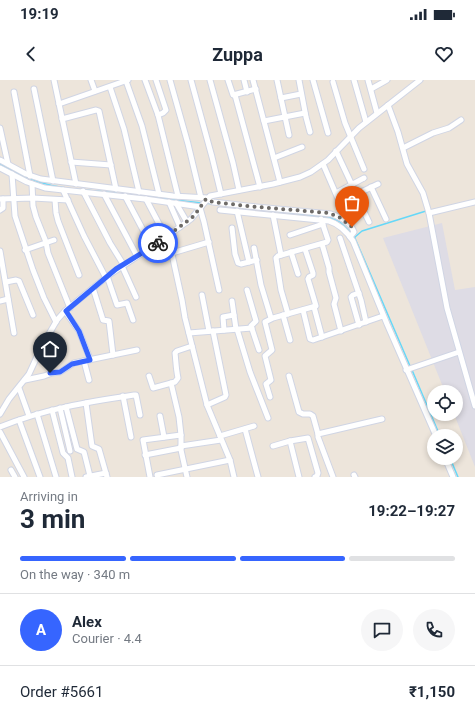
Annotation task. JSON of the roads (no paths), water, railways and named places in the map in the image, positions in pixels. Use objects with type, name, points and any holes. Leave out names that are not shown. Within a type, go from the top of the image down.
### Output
[{"type":"street","points":[[54,80],[76,184]]},
{"type":"street","points":[[92,80],[95,91]]},
{"type":"street","points":[[59,104],[127,80],[142,126],[159,194]]},
{"type":"street","points":[[145,80],[158,115],[178,196]]},
{"type":"street","points":[[156,80],[166,110],[158,115]]},
{"type":"street","points":[[170,80],[205,199]]},
{"type":"street","points":[[191,80],[221,194]]},
{"type":"street","points":[[210,80],[239,190]]},
{"type":"street","points":[[228,80],[232,93],[235,95],[260,187]]},
{"type":"street","points":[[244,80],[247,92]]},
{"type":"street","points":[[253,80],[280,182]]},
{"type":"street","points":[[278,80],[289,135]]},
{"type":"street","points":[[299,80],[310,132]]},
{"type":"street","points":[[313,80],[328,134]]},
{"type":"street","points":[[354,80],[366,122]]},
{"type":"street","points":[[368,80],[378,113]]},
{"type":"street","points":[[370,89],[387,80]]},
{"type":"street","points":[[0,414],[25,380],[56,322],[68,309],[93,288],[123,265],[152,247],[187,222],[194,216],[205,199],[305,175],[323,164],[366,122],[420,80]]},
{"type":"street","points":[[333,82],[345,123],[364,169]]},
{"type":"street","points":[[110,87],[124,130],[139,192]]},
{"type":"street","points":[[34,88],[53,181]]},
{"type":"street","points":[[235,95],[256,90]]},
{"type":"street","points":[[14,92],[30,176]]},
{"type":"street","points":[[281,98],[301,94]]},
{"type":"street","points":[[388,105],[395,122],[409,168],[422,189],[429,213],[447,308],[475,406]]},
{"type":"street","points":[[62,119],[98,110],[116,189]]},
{"type":"street","points":[[264,121],[305,113]]},
{"type":"street","points":[[403,148],[433,133],[449,128],[461,120]]},
{"type":"street","points":[[0,128],[8,164]]},
{"type":"street","points":[[274,158],[302,147]]},
{"type":"street","points":[[336,152],[352,185]]},
{"type":"street","points":[[0,160],[30,176],[53,181],[205,199],[213,202],[328,213],[335,215],[354,229],[352,235],[353,241],[383,316],[410,369],[433,429]]},
{"type":"street","points":[[71,162],[111,165]]},
{"type":"street","points":[[323,164],[349,224]]},
{"type":"street","points":[[0,168],[32,184],[45,188],[125,196],[200,207]]},
{"type":"street","points":[[12,174],[15,216],[25,250],[39,286],[56,322]]},
{"type":"street","points":[[336,193],[364,178]]},
{"type":"street","points":[[32,184],[34,212],[46,242],[48,253],[68,309],[79,331],[87,360],[89,380]]},
{"type":"street","points":[[340,202],[378,184]]},
{"type":"street","points":[[371,187],[386,219]]},
{"type":"street","points":[[63,190],[84,236],[107,277],[117,305],[127,303],[133,320]]},
{"type":"street","points":[[83,191],[123,265],[136,297]]},
{"type":"street","points":[[104,194],[137,256]]},
{"type":"street","points":[[356,195],[368,222]]},
{"type":"street","points":[[125,196],[152,247]]},
{"type":"street","points":[[0,210],[3,208],[1,199],[33,198],[68,200]]},
{"type":"street","points":[[146,199],[167,236],[207,405],[230,460],[234,477]]},
{"type":"street","points":[[56,200],[56,213],[79,275]]},
{"type":"street","points":[[169,202],[180,227]]},
{"type":"street","points":[[429,213],[475,202]]},
{"type":"street","points":[[176,203],[187,222]]},
{"type":"street","points":[[200,207],[219,290]]},
{"type":"street","points":[[220,210],[309,218],[322,222],[335,223],[352,235]]},
{"type":"street","points":[[237,211],[249,262]]},
{"type":"street","points":[[273,215],[281,255]]},
{"type":"street","points":[[309,218],[312,228]]},
{"type":"street","points":[[290,235],[312,228],[322,222]]},
{"type":"street","points":[[290,340],[276,258],[281,255],[328,241],[322,222]]},
{"type":"street","points":[[232,228],[237,261],[241,264],[257,260]]},
{"type":"street","points":[[340,238],[366,322]]},
{"type":"street","points":[[25,250],[54,240]]},
{"type":"street","points":[[172,253],[209,242]]},
{"type":"street","points":[[322,244],[336,298],[334,304],[341,331]]},
{"type":"street","points":[[254,248],[261,285],[271,318]]},
{"type":"street","points":[[305,249],[313,274],[308,278],[316,305],[314,307],[322,338]]},
{"type":"street","points":[[0,251],[2,275],[6,282],[14,333]]},
{"type":"street","points":[[291,252],[298,274]]},
{"type":"street","points":[[6,282],[16,280],[19,281],[33,315]]},
{"type":"street","points":[[93,288],[103,320],[109,322],[113,355]]},
{"type":"street","points":[[247,290],[256,321],[251,324],[258,350]]},
{"type":"street","points":[[358,293],[353,295],[351,298],[358,325]]},
{"type":"street","points":[[202,294],[226,395],[225,397],[207,405]]},
{"type":"street","points":[[0,301],[8,299]]},
{"type":"street","points":[[232,301],[236,329],[250,372],[268,418]]},
{"type":"street","points":[[270,397],[266,384],[271,381],[271,379],[265,356],[272,350],[265,322],[271,318],[314,307]]},
{"type":"street","points":[[303,310],[310,339],[314,340],[383,316]]},
{"type":"street","points":[[224,330],[223,317],[234,315]]},
{"type":"street","points":[[189,333],[252,328]]},
{"type":"street","points":[[149,376],[152,388],[171,383],[178,379],[175,353],[192,346]]},
{"type":"street","points":[[25,380],[60,372],[72,364],[137,350]]},
{"type":"street","points":[[410,369],[460,352]]},
{"type":"street","points":[[289,376],[299,412],[302,414],[310,414],[312,416],[333,477]]},
{"type":"street","points":[[171,383],[187,477]]},
{"type":"street","points":[[19,388],[29,416]]},
{"type":"street","points":[[0,427],[29,416],[52,410],[123,396],[136,395],[140,415]]},
{"type":"street","points":[[123,396],[131,437]]},
{"type":"street","points":[[66,407],[77,449],[84,452],[88,477],[106,475],[99,449],[92,446],[86,403]]},
{"type":"street","points":[[60,408],[70,451]]},
{"type":"street","points":[[52,410],[63,453],[68,458],[72,477]]},
{"type":"street","points":[[37,414],[56,477]]},
{"type":"street","points":[[160,416],[164,437]]},
{"type":"street","points":[[318,434],[382,419]]},
{"type":"street","points":[[18,420],[40,477]]},
{"type":"street","points":[[145,455],[220,438],[254,426]]},
{"type":"street","points":[[245,429],[258,477]]},
{"type":"street","points":[[0,432],[24,477]]},
{"type":"street","points":[[149,477],[143,440],[181,435]]},
{"type":"street","points":[[273,446],[302,438],[309,439],[318,473],[315,477]]},
{"type":"street","points":[[290,441],[299,477]]},
{"type":"street","points":[[157,475],[230,460]]},
{"type":"street","points":[[448,465],[453,477]]},
{"type":"street","points":[[11,470],[15,477]]},
{"type":"waterway","points":[[0,164],[29,178],[48,185],[116,193]]},
{"type":"waterway","points":[[148,197],[202,203]]},
{"type":"waterway","points":[[205,203],[214,204]]},
{"type":"waterway","points":[[267,210],[329,217],[340,222],[351,233]]},
{"type":"waterway","points":[[355,237],[362,231],[426,211]]},
{"type":"waterway","points":[[354,236],[410,366]]},
{"type":"waterway","points":[[412,370],[437,429]]},
{"type":"waterway","points":[[453,465],[458,477]]}]
